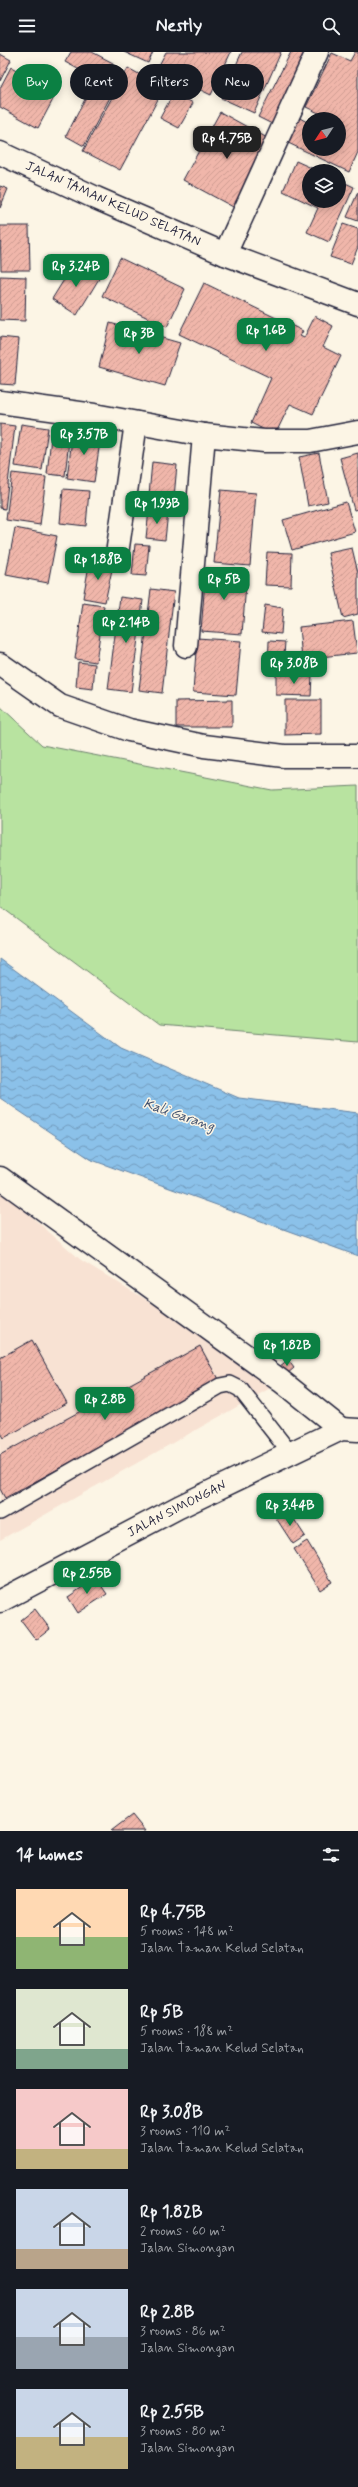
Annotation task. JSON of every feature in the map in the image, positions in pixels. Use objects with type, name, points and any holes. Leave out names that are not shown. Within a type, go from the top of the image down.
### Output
[{"type":"street","points":[[226,254],[317,52]]},
{"type":"street","name":"JALAN TAMAN KELUD SELATAN","points":[[0,153],[96,198],[226,254],[358,304]]},
{"type":"street","points":[[0,402],[204,435],[264,441],[304,442],[358,432]]},
{"type":"street","points":[[117,554],[136,423]]},
{"type":"street","points":[[186,646],[204,435]]},
{"type":"street","points":[[0,664],[60,706],[129,730],[204,746],[276,755],[358,756]]},
{"type":"street","points":[[0,1178],[281,1381],[350,1429]]},
{"type":"street","name":"JALAN SIMONGAN","points":[[0,1601],[179,1507],[290,1453],[350,1429]]},
{"type":"lane","points":[[0,1512],[220,1386],[230,1384],[240,1389],[290,1453]]},
{"type":"shaded area","points":[[0,1189],[81,1260],[281,1382],[0,1540]]},
{"type":"green space","points":[[0,706],[42,745],[272,790],[358,786],[358,1042],[159,1025],[0,906]]},
{"type":"water","name":"Kali Garang","points":[[0,959],[121,1048],[239,1098],[358,1113],[358,1256],[92,1160],[0,1098]]},
{"type":"building","points":[[71,52],[92,52],[113,63],[70,65],[65,62]]},
{"type":"building","points":[[124,52],[153,52],[148,63]]},
{"type":"building","points":[[166,52],[231,52],[225,64],[211,64],[211,95],[203,91],[203,64],[160,64]]},
{"type":"building","points":[[242,52],[281,52],[264,90],[264,64],[237,64]]},
{"type":"building","points":[[291,52],[315,52],[278,127],[258,117]]},
{"type":"building","points":[[355,52],[358,52],[358,152],[349,172],[346,171],[346,164],[332,164],[315,156],[346,156],[346,112],[316,112],[306,107],[332,53],[350,61]]},
{"type":"building","points":[[0,54],[11,60],[0,81]]},
{"type":"building","points":[[11,67],[12,100],[53,100],[38,128],[0,107],[0,88]]},
{"type":"building","points":[[128,68],[136,72],[136,100],[158,100],[120,170],[83,151],[111,100],[128,100]]},
{"type":"building","points":[[85,100],[109,100],[84,146],[66,136]]},
{"type":"building","points":[[170,100],[188,100],[193,103],[179,128],[160,118]]},
{"type":"building","points":[[225,100],[260,100],[254,113]]},
{"type":"building","points":[[220,112],[271,140],[235,208],[183,180]]},
{"type":"building","points":[[296,116],[302,119],[302,150],[284,141]]},
{"type":"building","points":[[296,161],[303,164],[302,200],[283,191]]},
{"type":"building","points":[[346,183],[354,187],[346,205]]},
{"type":"building","points":[[0,186],[8,189],[0,208]]},
{"type":"building","points":[[358,192],[358,221],[347,217]]},
{"type":"building","points":[[318,208],[344,208],[329,242],[307,232]]},
{"type":"building","points":[[343,224],[358,229],[358,247],[351,264],[330,257]]},
{"type":"building","points":[[0,226],[29,226],[30,270],[1,270]]},
{"type":"building","points":[[120,258],[185,289],[167,327],[102,296]]},
{"type":"building","points":[[75,262],[100,277],[77,315],[52,299]]},
{"type":"building","points":[[0,276],[26,277],[25,321],[0,320]]},
{"type":"building","points":[[204,283],[303,331],[300,336],[304,338],[315,316],[333,326],[323,347],[341,356],[313,414],[290,404],[275,435],[251,423],[271,378],[179,334]]},
{"type":"building","points":[[110,323],[180,343],[165,386],[99,367]]},
{"type":"building","points":[[0,337],[19,339],[15,385],[0,384]]},
{"type":"building","points":[[0,424],[15,426],[5,509],[0,508]]},
{"type":"building","points":[[21,424],[48,428],[42,470],[15,466]]},
{"type":"building","points":[[52,428],[70,431],[65,476],[47,474]]},
{"type":"building","points":[[73,431],[101,435],[94,482],[67,478]]},
{"type":"building","points":[[319,453],[328,502],[308,506],[299,457]]},
{"type":"building","points":[[358,453],[358,509],[354,510],[340,458]]},
{"type":"building","points":[[152,462],[177,465],[173,508],[148,506]]},
{"type":"building","points":[[12,473],[46,477],[40,525],[6,520]]},
{"type":"building","points":[[63,489],[89,491],[86,526],[60,523]]},
{"type":"building","points":[[221,490],[256,493],[250,566],[214,563]]},
{"type":"building","points":[[346,502],[355,532],[292,550],[283,520]]},
{"type":"building","points":[[149,510],[168,512],[165,540],[146,538]]},
{"type":"building","points":[[15,528],[57,536],[48,583],[6,575]]},
{"type":"building","points":[[135,544],[149,545],[146,576],[132,575]]},
{"type":"building","points":[[352,548],[358,573],[358,614],[343,618],[328,553]]},
{"type":"building","points":[[267,552],[292,553],[291,586],[265,585]]},
{"type":"building","points":[[90,560],[113,565],[105,602],[83,598]]},
{"type":"building","points":[[206,568],[247,572],[242,634],[201,631]]},
{"type":"building","points":[[151,589],[174,592],[162,693],[139,690]]},
{"type":"building","points":[[120,597],[143,600],[131,692],[108,689]]},
{"type":"building","points":[[83,603],[104,606],[96,662],[75,659]]},
{"type":"building","points":[[265,605],[283,608],[281,634],[262,632]]},
{"type":"building","points":[[353,621],[357,653],[302,659],[299,627]]},
{"type":"building","points":[[197,638],[241,641],[236,695],[193,692]]},
{"type":"building","points":[[269,641],[285,642],[283,668],[268,667]]},
{"type":"building","points":[[78,662],[95,664],[93,689],[76,687]]},
{"type":"building","points":[[276,674],[312,675],[311,696],[276,695]]},
{"type":"building","points":[[232,700],[232,727],[176,727],[176,701]]},
{"type":"building","points":[[285,700],[321,700],[321,734],[285,735]]},
{"type":"building","points":[[32,1340],[67,1403],[4,1438],[0,1431],[0,1358]]},
{"type":"building","points":[[200,1346],[219,1381],[5,1498],[0,1489],[0,1455]]},
{"type":"building","points":[[288,1360],[294,1368],[287,1374],[280,1366]]},
{"type":"building","points":[[288,1510],[305,1536],[293,1544],[276,1518]]},
{"type":"building","points":[[307,1541],[332,1582],[320,1590],[294,1549]]},
{"type":"building","points":[[96,1578],[107,1594],[78,1613],[68,1597]]},
{"type":"building","points":[[35,1609],[50,1629],[36,1640],[21,1620]]},
{"type":"building","points":[[132,1815],[145,1831],[111,1831]]}]
